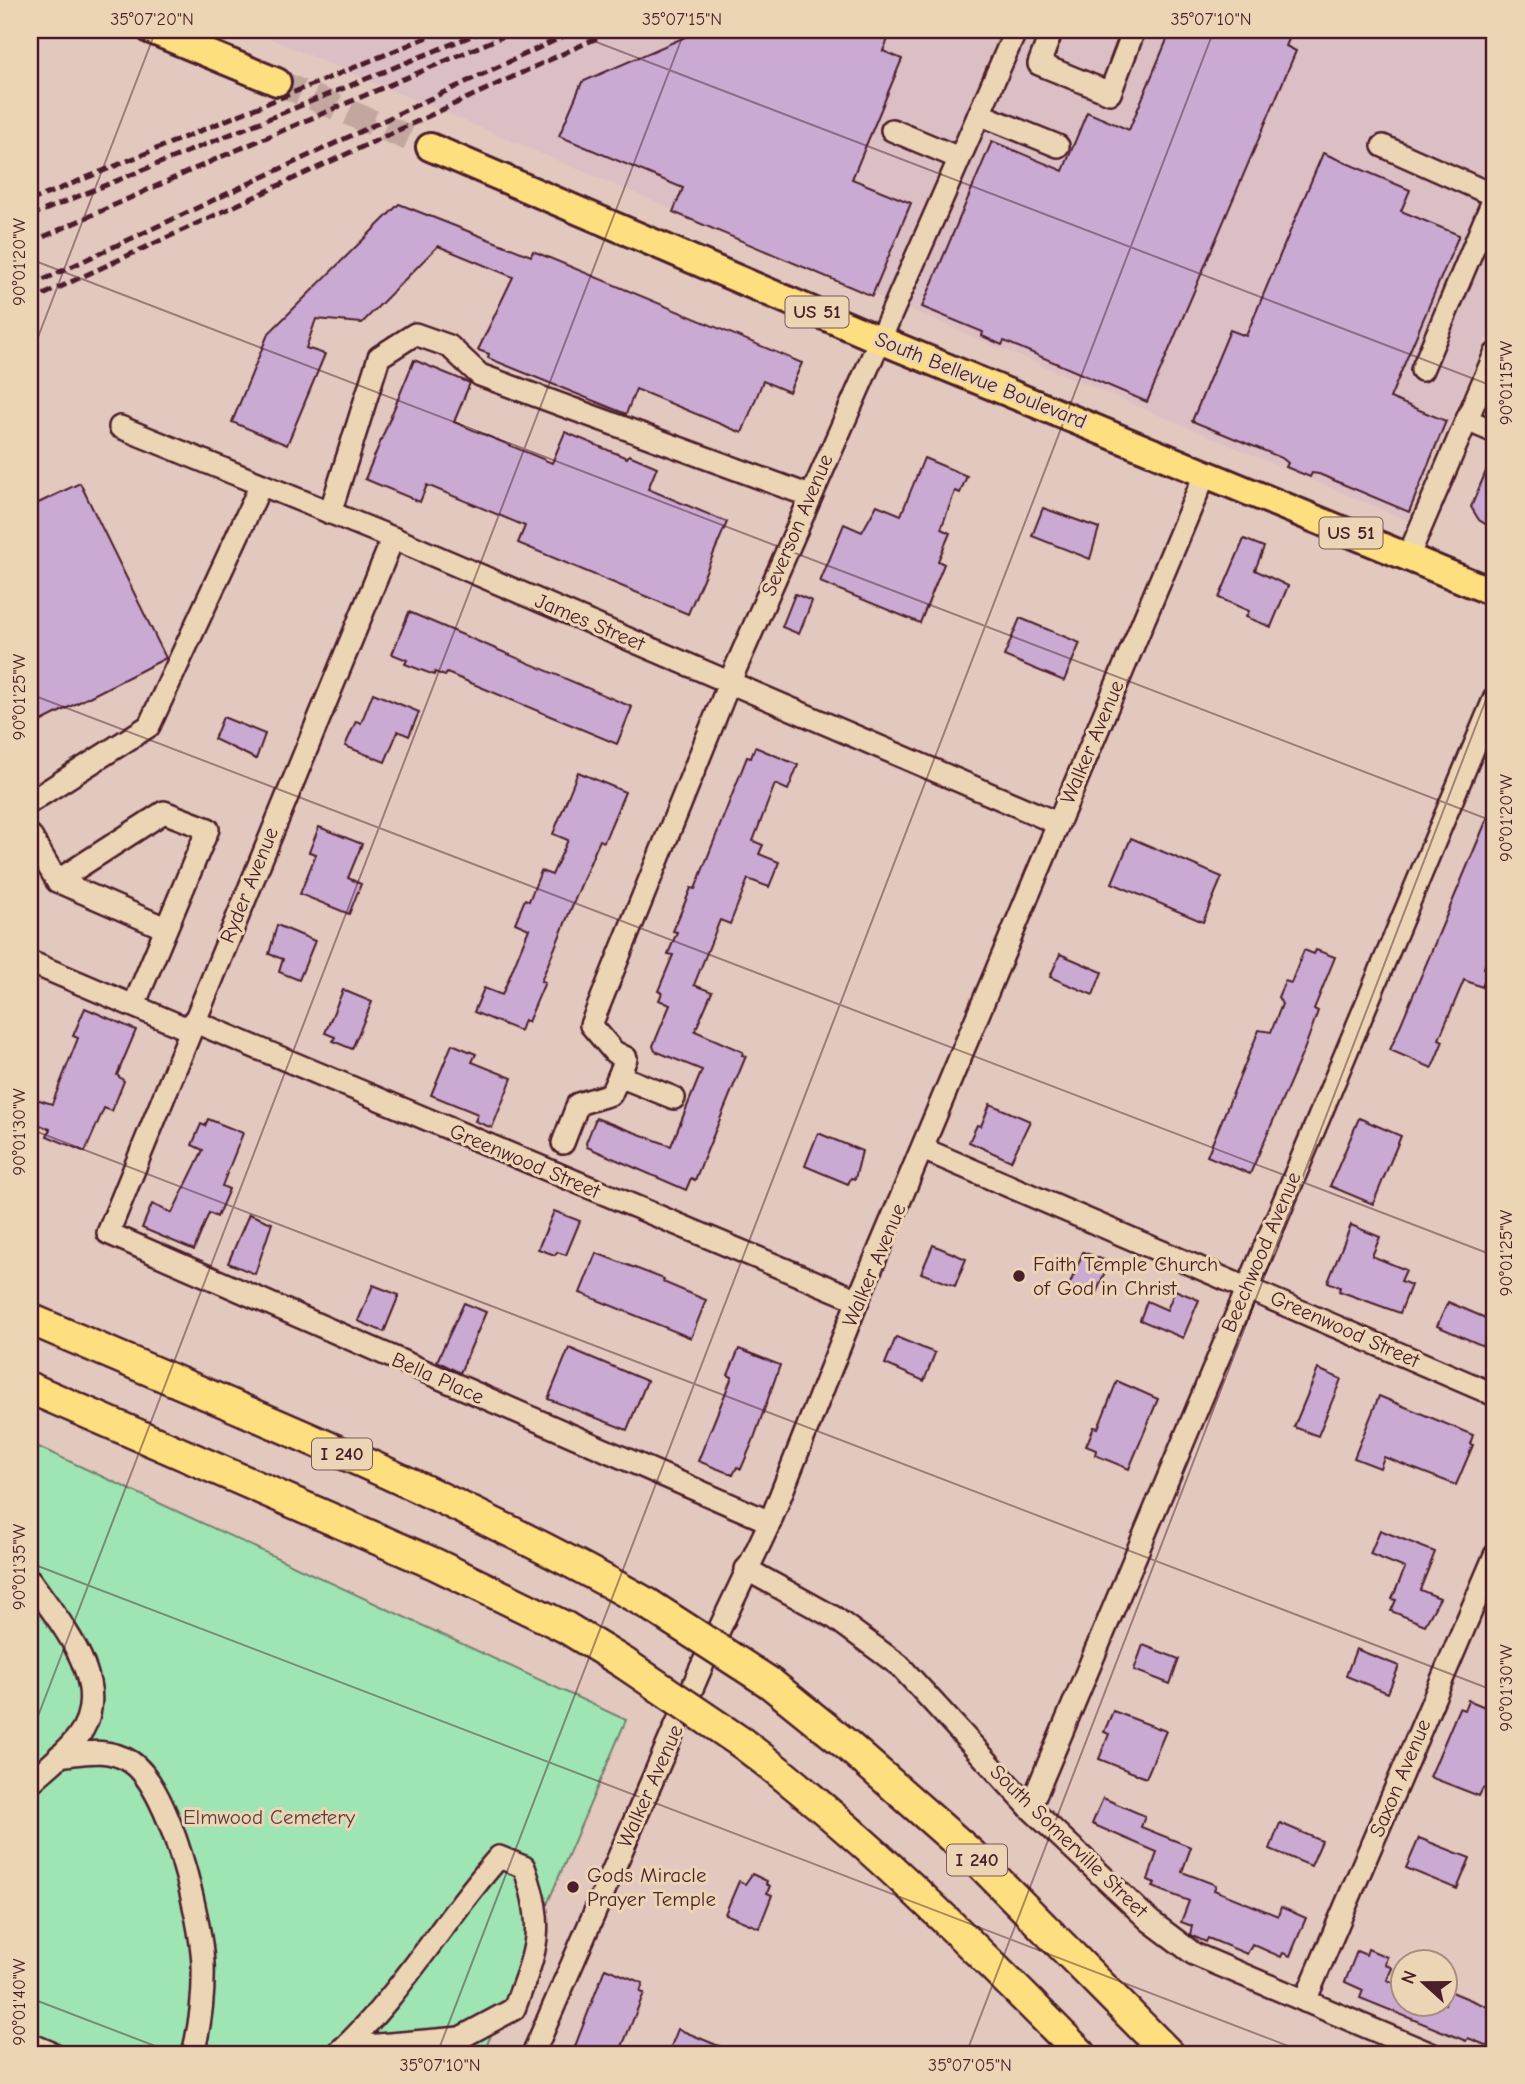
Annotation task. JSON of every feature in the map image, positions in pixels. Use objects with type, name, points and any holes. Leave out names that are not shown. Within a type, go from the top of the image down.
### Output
[{"type":"highway","name":"I 240","points":[[30,1319],[465,1509],[565,1558],[648,1604],[770,1683],[847,1745],[972,1855],[1169,2054]]},
{"type":"highway","points":[[30,1388],[435,1564],[565,1627],[624,1663],[742,1743],[825,1808],[898,1872],[1081,2054]]},
{"type":"main road","points":[[151,30],[277,82]]},
{"type":"main road","name":"South Bellevue Boulevard","points":[[430,147],[878,339],[1495,593]]},
{"type":"street","name":"Severson Avenue","points":[[619,1076],[626,1058],[614,1052],[591,1026],[730,681],[1016,30]]},
{"type":"street","points":[[1052,30],[1039,64],[1110,93],[1134,30]]},
{"type":"street","points":[[979,114],[1058,146]]},
{"type":"street","points":[[892,130],[959,158]]},
{"type":"street","points":[[1383,145],[1495,196],[1422,370]]},
{"type":"street","points":[[330,513],[379,357],[415,334],[449,346],[480,375],[810,496]]},
{"type":"street","points":[[1408,557],[1495,354]]},
{"type":"street","points":[[1467,420],[1495,432]]},
{"type":"street","name":"James Street","points":[[120,427],[393,538],[1057,823]]},
{"type":"street","name":"Walker Avenue","points":[[533,2054],[746,1569],[770,1522],[858,1300],[1206,472]]},
{"type":"street","points":[[30,802],[149,726],[261,485]]},
{"type":"street","name":"Ryder Avenue","points":[[108,1233],[191,1025],[393,538]]},
{"type":"street","name":"Beechwood Avenue","points":[[1030,1808],[1495,697]]},
{"type":"street","points":[[57,881],[164,811],[208,829],[134,1005]]},
{"type":"street","points":[[30,835],[57,881],[165,928]]},
{"type":"street","name":"Greenwood Street","points":[[30,962],[134,1005],[191,1025],[858,1300]]},
{"type":"street","points":[[564,1143],[578,1104],[611,1094],[619,1076],[674,1098]]},
{"type":"street","name":"Greenwood Street","points":[[923,1149],[1495,1395]]},
{"type":"street","name":"Bella Place","points":[[108,1233],[770,1522]]},
{"type":"street","name":"Saxon Avenue","points":[[1305,2001],[1495,1555]]},
{"type":"street","name":"South Somerville Street","points":[[746,1569],[835,1618],[900,1666],[1030,1808],[1150,1921],[1194,1954],[1430,2054]]},
{"type":"street","points":[[30,1580],[60,1623],[89,1676],[92,1701],[78,1738],[30,1783]]},
{"type":"street","points":[[59,1756],[104,1751],[132,1763],[161,1801],[191,1888],[203,1964],[193,2054]]},
{"type":"street","points":[[499,1857],[524,1867],[537,1905],[535,1955],[514,2009],[460,2038],[340,2051],[369,2025],[464,1897],[499,1857]]},
{"type":"street","points":[[30,2044],[54,2054]]},
{"type":"shaded area","points":[[250,30],[1495,30],[1495,319],[1407,520]]},
{"type":"green space","name":"Elmwood Cemetery","points":[[30,1443],[626,1720],[483,2054],[30,2054]]},
{"type":"building","points":[[701,30],[892,30],[883,51],[902,59],[852,179],[911,203],[872,296],[673,212],[683,188],[559,136],[582,82]]},
{"type":"building","points":[[1171,30],[1293,30],[1286,46],[1296,51],[1147,402],[1004,341],[1002,345],[982,336],[983,332],[922,307],[992,141],[1063,171],[1087,112],[1129,130]]},
{"type":"building","points":[[1323,153],[1410,190],[1401,211],[1459,235],[1390,398],[1446,421],[1409,512],[1319,474],[1312,473],[1310,477],[1286,467],[1288,463],[1282,458],[1192,421],[1230,330],[1246,336]]},
{"type":"building","points":[[399,204],[531,256],[533,251],[802,363],[789,392],[763,381],[742,433],[636,389],[626,414],[488,358],[489,354],[478,350],[513,277],[438,246],[362,323],[316,319],[306,348],[325,354],[287,445],[232,422],[268,334]]},
{"type":"building","points":[[414,360],[470,383],[454,422],[552,463],[565,432],[627,458],[629,455],[657,467],[648,489],[727,522],[688,614],[518,543],[525,526],[427,485],[420,502],[365,479]]},
{"type":"building","points":[[1495,450],[1495,530],[1479,520],[1471,507]]},
{"type":"building","points":[[924,458],[967,476],[960,493],[955,491],[941,529],[950,533],[938,561],[944,564],[920,623],[820,582],[844,524],[862,532],[877,505],[901,515]]},
{"type":"building","points":[[80,483],[166,658],[30,727],[30,507]]},
{"type":"building","points":[[1043,508],[1099,528],[1090,559],[1032,536]]},
{"type":"building","points":[[1244,539],[1264,547],[1255,570],[1288,586],[1271,627],[1246,617],[1249,611],[1219,598]]},
{"type":"building","points":[[795,594],[812,601],[799,634],[782,627]]},
{"type":"building","points":[[409,612],[632,707],[617,744],[447,673],[445,676],[435,672],[434,675],[405,664],[407,660],[392,654]]},
{"type":"building","points":[[1020,618],[1080,643],[1064,681],[1004,656]]},
{"type":"building","points":[[373,693],[419,712],[409,736],[398,731],[385,762],[345,746],[356,721],[361,723]]},
{"type":"building","points":[[223,717],[265,734],[256,759],[214,739]]},
{"type":"building","points":[[755,747],[798,765],[788,790],[775,784],[753,841],[763,845],[759,854],[779,862],[769,887],[748,879],[730,924],[720,920],[694,985],[712,992],[695,1031],[743,1052],[742,1055],[746,1056],[695,1180],[691,1178],[686,1190],[587,1147],[586,1143],[596,1118],[671,1146],[702,1070],[655,1051],[653,1046],[670,1005],[659,1000],[662,993],[658,991],[673,955],[668,954],[677,932],[673,931],[691,888],[695,889],[747,757],[751,758]]},
{"type":"building","points":[[578,772],[625,792],[604,842],[600,840],[595,851],[541,981],[545,982],[528,1022],[524,1020],[520,1031],[474,1012],[484,988],[502,995],[529,929],[515,923],[525,899],[529,901],[541,871],[552,875],[568,840],[553,834]]},
{"type":"building","points":[[1495,800],[1495,940],[1484,968],[1489,970],[1482,987],[1464,980],[1439,1039],[1443,1041],[1432,1068],[1390,1050]]},
{"type":"building","points":[[319,827],[362,844],[348,878],[361,884],[349,914],[300,894],[316,854],[309,852]]},
{"type":"building","points":[[1131,838],[1222,877],[1203,922],[1112,883]]},
{"type":"building","points":[[277,925],[315,941],[299,980],[279,972],[283,959],[269,954]]},
{"type":"building","points":[[1304,950],[1314,954],[1316,950],[1335,957],[1314,1009],[1318,1011],[1304,1050],[1250,1174],[1207,1156],[1259,1030],[1271,1032],[1282,1004],[1278,997],[1285,981],[1291,983]]},
{"type":"building","points":[[1060,954],[1102,972],[1093,995],[1050,977]]},
{"type":"building","points":[[343,990],[372,1002],[352,1049],[333,1041],[335,1037],[325,1033]]},
{"type":"building","points":[[85,1008],[136,1030],[117,1075],[124,1081],[112,1111],[104,1108],[85,1152],[47,1136],[50,1129],[30,1121],[30,1097],[52,1104],[78,1038],[73,1036]]},
{"type":"building","points":[[452,1044],[476,1054],[472,1062],[512,1078],[492,1128],[475,1121],[478,1114],[431,1095]]},
{"type":"building","points":[[990,1104],[1030,1121],[1011,1161],[969,1142],[977,1125],[981,1126]]},
{"type":"building","points":[[1359,1118],[1401,1136],[1373,1204],[1330,1186]]},
{"type":"building","points":[[208,1119],[243,1133],[222,1186],[229,1189],[217,1217],[209,1213],[194,1250],[142,1228],[152,1204],[172,1213],[203,1150],[192,1145],[201,1124],[205,1126]]},
{"type":"building","points":[[818,1133],[862,1151],[855,1179],[851,1178],[848,1184],[805,1166]]},
{"type":"building","points":[[554,1211],[580,1221],[566,1255],[557,1252],[555,1255],[538,1249]]},
{"type":"building","points":[[249,1214],[272,1223],[255,1274],[228,1263]]},
{"type":"building","points":[[1351,1225],[1380,1237],[1372,1256],[1406,1270],[1401,1281],[1411,1285],[1400,1313],[1339,1291],[1340,1287],[1328,1282]]},
{"type":"building","points":[[933,1245],[966,1259],[955,1286],[921,1273]]},
{"type":"building","points":[[1083,1252],[1109,1262],[1095,1296],[1069,1286]]},
{"type":"building","points":[[596,1253],[664,1279],[663,1282],[706,1300],[691,1338],[580,1293]]},
{"type":"building","points":[[373,1285],[399,1295],[384,1332],[358,1321]]},
{"type":"building","points":[[1175,1290],[1199,1300],[1183,1338],[1140,1320],[1147,1301],[1167,1310]]},
{"type":"building","points":[[1448,1302],[1495,1322],[1495,1351],[1437,1326]]},
{"type":"building","points":[[464,1303],[486,1312],[460,1373],[437,1361]]},
{"type":"building","points":[[896,1337],[935,1353],[924,1381],[885,1364]]},
{"type":"building","points":[[569,1348],[647,1381],[627,1430],[548,1399]]},
{"type":"building","points":[[739,1349],[780,1365],[753,1441],[741,1469],[737,1467],[733,1475],[698,1461],[732,1377],[728,1375]]},
{"type":"building","points":[[1318,1369],[1341,1379],[1318,1436],[1294,1427]]},
{"type":"building","points":[[1117,1381],[1158,1399],[1129,1469],[1095,1455],[1096,1450],[1086,1446],[1094,1427],[1098,1428]]},
{"type":"building","points":[[1379,1396],[1473,1435],[1470,1444],[1473,1445],[1456,1485],[1384,1457],[1380,1468],[1354,1458]]},
{"type":"building","points":[[1380,1530],[1435,1552],[1420,1590],[1440,1598],[1425,1625],[1391,1611],[1396,1600],[1392,1599],[1405,1568],[1370,1554]]},
{"type":"building","points":[[1143,1645],[1179,1659],[1170,1684],[1134,1670]]},
{"type":"building","points":[[1356,1649],[1399,1666],[1388,1693],[1346,1676]]},
{"type":"building","points":[[1468,1700],[1495,1711],[1495,1746],[1489,1760],[1493,1762],[1490,1769],[1495,1772],[1495,1782],[1492,1791],[1483,1788],[1479,1796],[1430,1777],[1459,1708],[1464,1710]]},
{"type":"building","points":[[1113,1711],[1166,1731],[1146,1778],[1099,1759],[1109,1734],[1104,1732]]},
{"type":"building","points":[[1103,1798],[1145,1816],[1141,1827],[1191,1847],[1182,1872],[1216,1885],[1214,1890],[1278,1916],[1281,1907],[1306,1918],[1290,1956],[1283,1953],[1281,1957],[1252,1944],[1247,1954],[1208,1938],[1206,1942],[1190,1935],[1192,1926],[1181,1922],[1189,1901],[1153,1887],[1155,1883],[1148,1880],[1157,1852],[1092,1824]]},
{"type":"building","points":[[1280,1823],[1322,1841],[1311,1866],[1270,1849]]},
{"type":"building","points":[[1419,1838],[1470,1858],[1457,1889],[1406,1868]]},
{"type":"building","points":[[752,1874],[767,1881],[766,1884],[770,1886],[767,1893],[772,1895],[759,1928],[725,1914],[739,1881],[745,1884]]},
{"type":"building","points":[[1368,1949],[1387,1957],[1385,1964],[1388,1966],[1388,2009],[1360,1998],[1363,1990],[1345,1982],[1357,1951],[1366,1955]]},
{"type":"building","points":[[605,1968],[643,1983],[640,1992],[644,1993],[619,2054],[588,2054],[574,2049]]},
{"type":"building","points":[[1458,1995],[1495,2010],[1495,2049],[1468,2038],[1466,2041],[1409,2018],[1458,2018]]},
{"type":"building","points":[[678,2029],[738,2054],[668,2054]]},
{"type":"tunnel","points":[[277,82],[430,147]]},
{"type":"railway","points":[[30,201],[445,30]]},
{"type":"railway","points":[[30,216],[486,30]]},
{"type":"railway","points":[[30,243],[223,156],[518,30]]},
{"type":"railway","points":[[30,286],[577,30]]},
{"type":"railway","points":[[30,301],[614,30]]},
{"type":"place","name":"Faith Temple Church of God in Christ","points":[[1019,1276]]},
{"type":"place","name":"Gods Miracle Prayer Temple","points":[[573,1887]]}]
